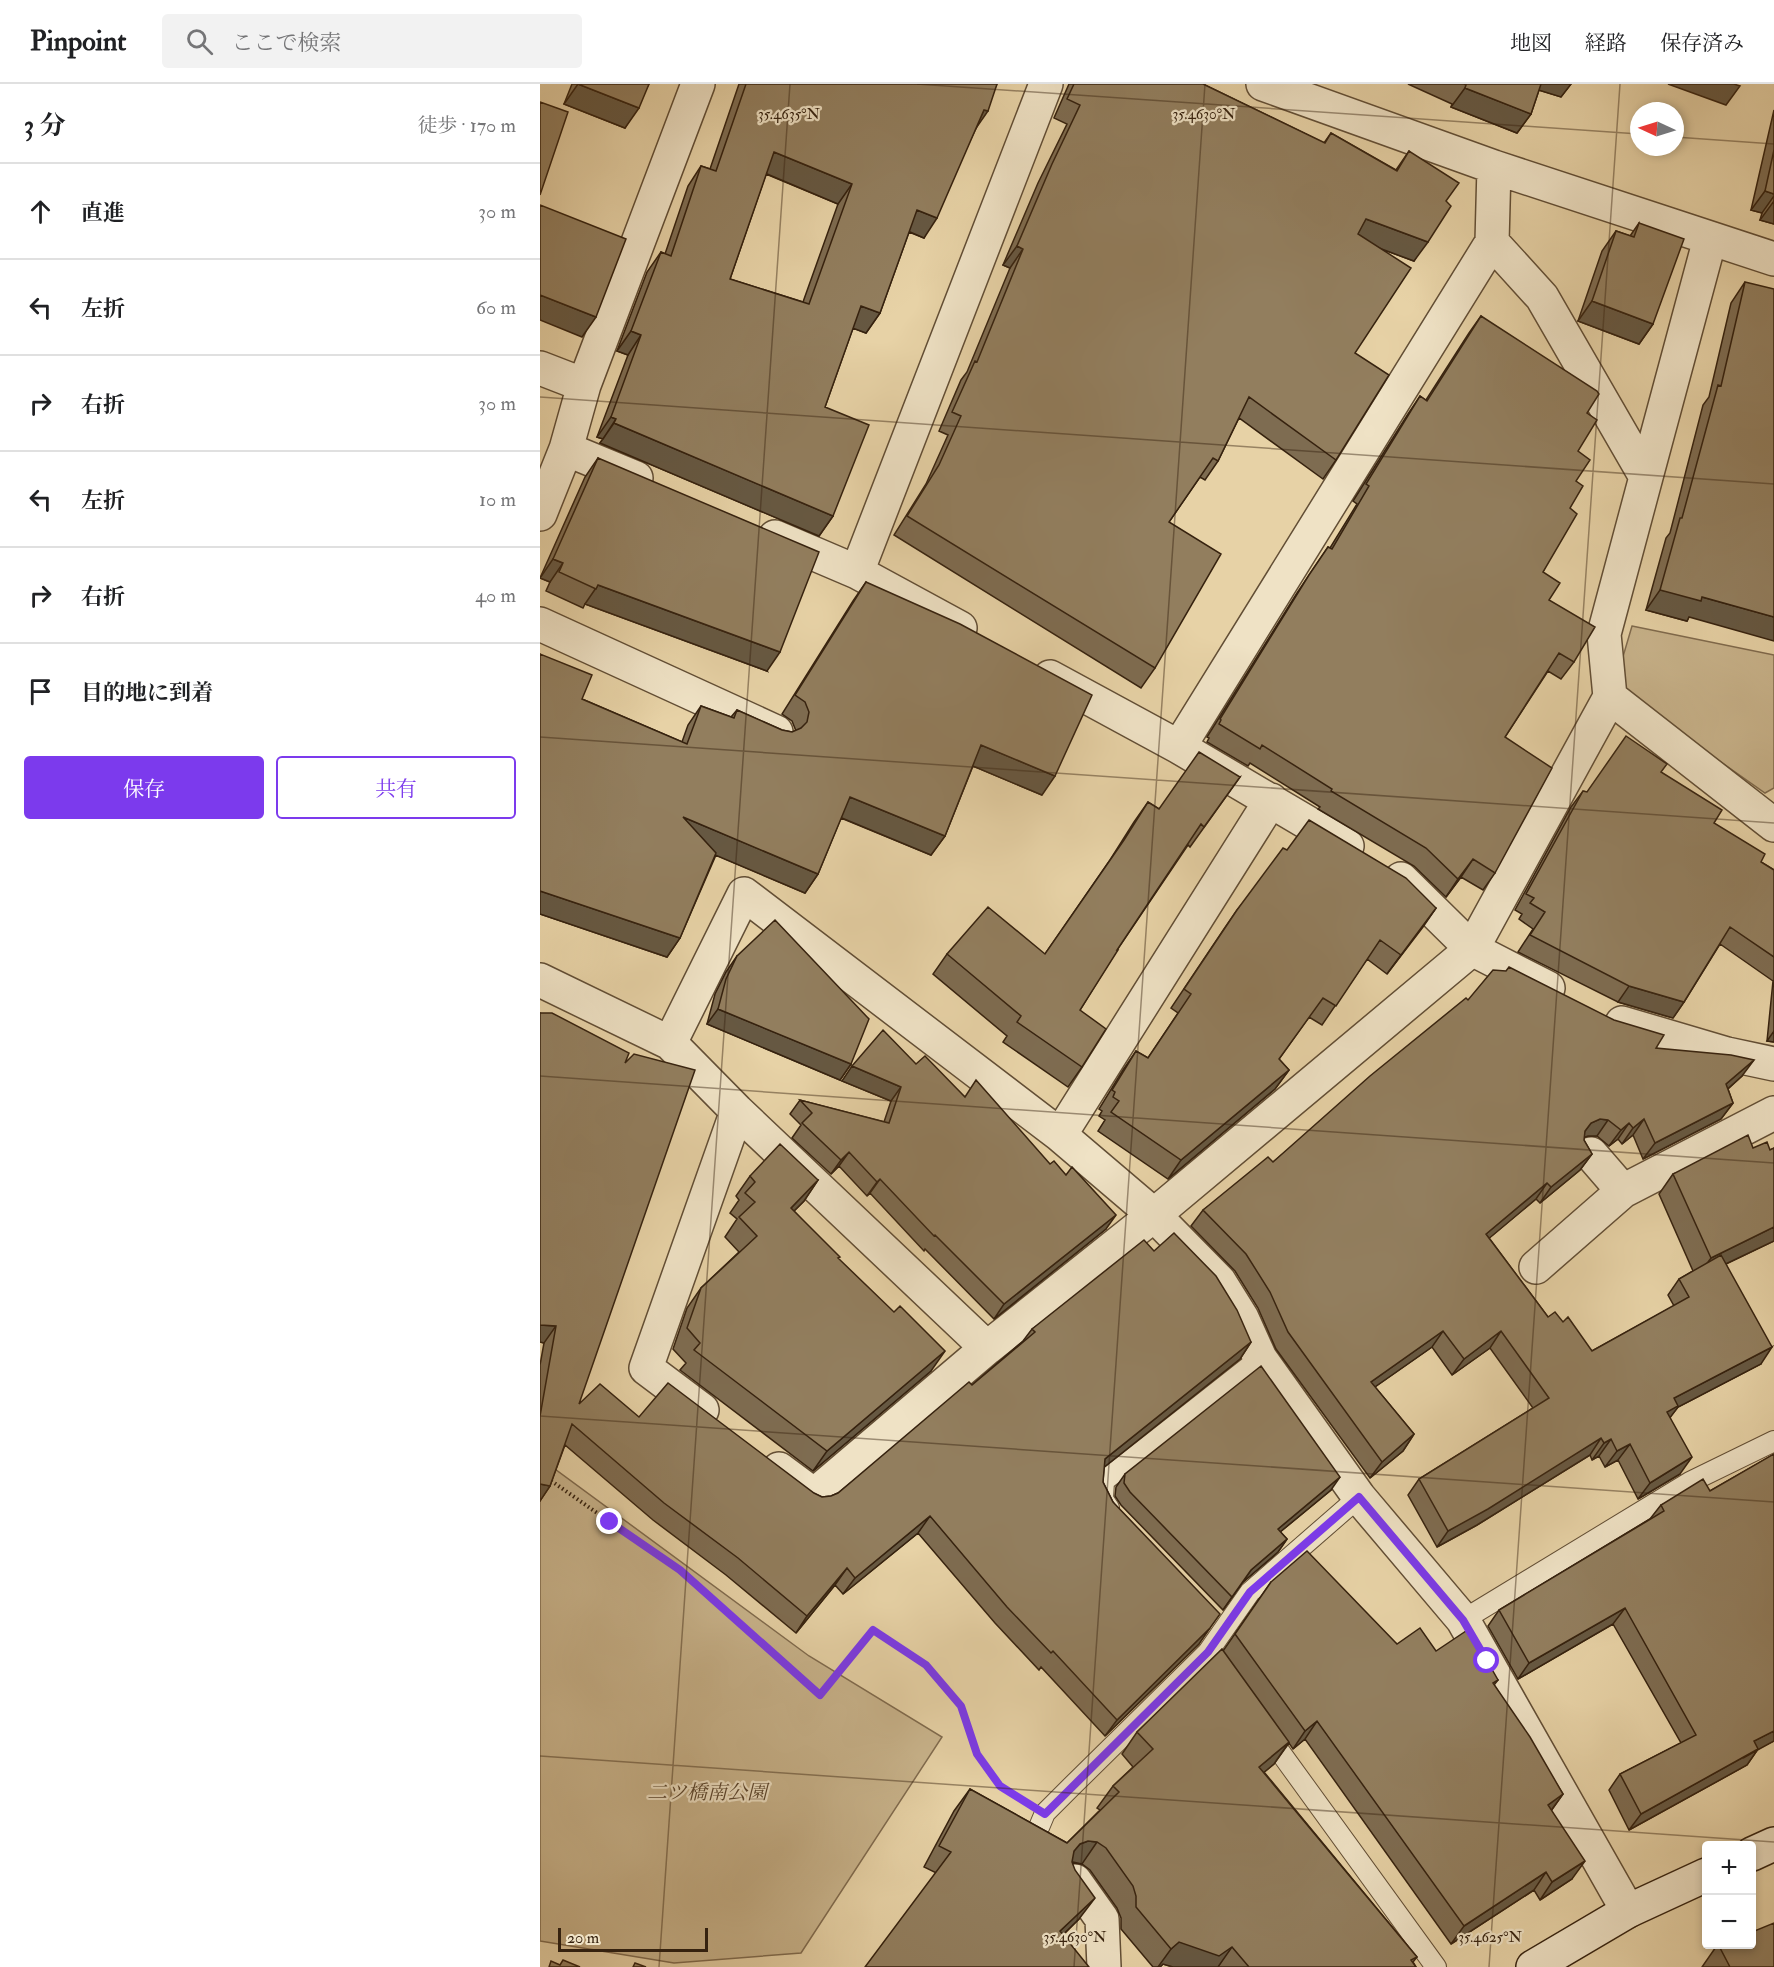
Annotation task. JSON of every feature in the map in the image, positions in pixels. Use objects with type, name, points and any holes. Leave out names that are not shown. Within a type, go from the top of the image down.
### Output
[{"type":"street","points":[[540,514],[566,449],[584,385],[698,84]]},
{"type":"street","points":[[857,572],[1046,84]]},
{"type":"street","points":[[1263,84],[1494,167],[1774,259]]},
{"type":"street","points":[[1179,747],[1491,242],[1494,167]]},
{"type":"street","points":[[758,1453],[814,1495],[987,1348],[1155,1215],[1472,949],[1610,697],[1604,634],[1710,239]]},
{"type":"street","points":[[1491,242],[1542,297],[1646,477]]},
{"type":"street","points":[[540,368],[584,385]]},
{"type":"street","points":[[566,449],[663,490]]},
{"type":"street","points":[[749,526],[857,572],[981,639]]},
{"type":"street","points":[[540,624],[777,732]]},
{"type":"street","points":[[1023,662],[1271,800],[1404,882],[1472,949],[1611,1020],[1727,1054],[1774,1064]]},
{"type":"street","points":[[1610,697],[1774,825]]},
{"type":"street","points":[[1060,1135],[1271,800]]},
{"type":"street","points":[[670,1043],[744,894],[1060,1135],[1155,1215],[1219,1281],[1242,1318],[1260,1358],[1359,1497],[1463,1620],[1628,1911]]},
{"type":"street","points":[[540,980],[670,1043],[737,1111],[987,1348]]},
{"type":"street","points":[[721,1424],[646,1368],[737,1111]]},
{"type":"street","points":[[1536,1267],[1623,1191],[1774,1113]]},
{"type":"street","points":[[1591,1154],[1623,1191]]},
{"type":"street","points":[[1756,1852],[1774,1844]]},
{"type":"street","points":[[1533,1967],[1628,1911],[1702,1877]]},
{"type":"street","points":[[1075,1881],[1102,1919],[1104,1967]]},
{"type":"lane","points":[[1119,1521],[1103,1499],[1104,1481],[1260,1358]]},
{"type":"lane","points":[[1463,1620],[1690,1482],[1774,1441]]},
{"type":"lane","points":[[1037,1832],[1045,1814],[1208,1652],[1250,1592],[1359,1497]]},
{"type":"lane","points":[[1208,1612],[1224,1629]]},
{"type":"lane","points":[[1208,1652],[1222,1671]]},
{"type":"lane","points":[[1256,1719],[1436,1967]]},
{"type":"path","points":[[540,1473],[680,1570],[820,1695],[873,1630],[926,1665],[961,1706],[977,1754],[1000,1786],[1045,1814]]},
{"type":"green space","points":[[1632,626],[1774,655],[1774,788],[1765,793],[1614,687]]},
{"type":"green space","name":"二ツ橋南公園","points":[[540,1458],[809,1656],[942,1737],[801,1953],[674,1963],[540,1941]]},
{"type":"building","points":[[578,84],[649,84],[639,108]]},
{"type":"building","points":[[746,84],[997,84],[988,111],[984,110],[937,218],[917,210],[880,313],[861,306],[825,407],[869,425],[833,516],[614,423],[616,419],[611,417],[641,335],[631,331],[661,252],[671,256],[701,166],[716,171]],"holes":[[[774,152],[852,184],[809,304],[730,279]]]},
{"type":"building","points":[[1074,84],[1203,84],[1325,143],[1331,133],[1397,171],[1409,151],[1459,183],[1446,201],[1451,206],[1428,242],[1366,219],[1358,234],[1411,268],[1355,353],[1389,375],[1336,460],[1249,397],[1218,461],[1213,458],[1169,522],[1221,554],[1155,668],[907,516],[939,465],[961,416],[952,412],[975,361],[977,362],[1023,249],[1017,246],[1080,105],[1067,99]]},
{"type":"building","points":[[1464,84],[1541,84],[1531,114],[1465,88]]},
{"type":"building","points":[[540,102],[568,112],[540,195]]},
{"type":"building","points":[[1774,150],[1774,194],[1765,191]]},
{"type":"building","points":[[540,205],[626,239],[596,317],[540,295]]},
{"type":"building","points":[[1639,223],[1684,239],[1653,324],[1592,301],[1616,231],[1634,237]]},
{"type":"building","points":[[1745,282],[1774,289],[1774,617],[1702,597],[1701,601],[1660,590],[1718,385],[1721,386]]},
{"type":"building","points":[[1481,316],[1599,394],[1587,413],[1597,420],[1578,451],[1590,460],[1576,481],[1583,486],[1570,508],[1577,514],[1543,572],[1560,583],[1549,600],[1595,627],[1574,662],[1559,653],[1505,737],[1552,768],[1495,873],[1473,859],[1458,879],[1426,848],[1331,791],[1332,789],[1262,745],[1260,749],[1219,724],[1309,575],[1328,547],[1332,549],[1369,486],[1366,484],[1420,396],[1427,401]]},
{"type":"building","points":[[598,458],[819,552],[780,652],[598,585],[596,589],[559,572],[563,563],[553,559]]},
{"type":"building","points":[[866,582],[960,624],[1092,695],[1055,776],[981,745],[945,836],[850,797],[818,874],[683,817],[716,853],[680,938],[540,891],[540,654],[592,675],[582,699],[687,744],[701,706],[734,718],[737,710],[782,730],[792,732],[807,722],[809,712],[805,702],[795,695]]},
{"type":"building","points":[[1626,736],[1667,764],[1661,772],[1722,810],[1714,823],[1765,854],[1761,862],[1774,870],[1774,957],[1730,927],[1684,1002],[1629,986],[1530,935],[1545,912],[1530,903],[1534,898],[1526,894],[1583,791],[1587,792]]},
{"type":"building","points":[[1199,752],[1240,777],[1204,827],[1201,824],[1080,1010],[1106,1029],[1082,1067],[1017,1022],[1021,1016],[947,954],[988,907],[1045,954],[1148,802],[1159,809]]},
{"type":"building","points":[[1309,820],[1406,878],[1436,908],[1401,955],[1380,940],[1336,1006],[1323,998],[1279,1059],[1289,1070],[1181,1160],[1111,1112],[1119,1101],[1113,1097],[1115,1092],[1112,1090],[1136,1051],[1148,1058],[1191,994],[1184,989],[1237,910],[1283,848],[1287,850]]},
{"type":"building","points":[[775,920],[869,1019],[851,1064],[718,1009],[726,979],[737,956]]},
{"type":"building","points":[[1509,967],[1614,1020],[1664,1035],[1656,1048],[1731,1055],[1754,1060],[1726,1084],[1733,1103],[1655,1143],[1644,1119],[1633,1128],[1629,1123],[1621,1130],[1608,1120],[1600,1119],[1591,1123],[1585,1131],[1584,1140],[1592,1154],[1551,1187],[1547,1183],[1486,1234],[1548,1317],[1555,1312],[1563,1322],[1568,1317],[1592,1351],[1689,1297],[1679,1279],[1721,1255],[1772,1347],[1674,1398],[1678,1406],[1667,1412],[1692,1457],[1650,1483],[1630,1444],[1617,1451],[1611,1439],[1604,1443],[1601,1438],[1488,1509],[1448,1531],[1419,1479],[1549,1398],[1501,1331],[1464,1359],[1443,1331],[1371,1382],[1414,1434],[1382,1462],[1288,1332],[1270,1292],[1246,1254],[1203,1210],[1268,1157],[1273,1162],[1370,1076],[1466,998],[1468,1000],[1493,970],[1506,971]]},
{"type":"building","points":[[540,1013],[552,1013],[629,1053],[625,1063],[634,1054],[695,1070],[579,1404],[600,1384],[639,1417],[668,1383],[814,1493],[822,1497],[831,1496],[838,1493],[969,1382],[972,1385],[1035,1332],[1032,1329],[1144,1240],[1154,1251],[1174,1233],[1216,1276],[1237,1310],[1251,1342],[1105,1459],[1103,1482],[1113,1502],[1220,1614],[1210,1628],[1117,1720],[1053,1651],[1051,1653],[1007,1607],[930,1516],[855,1578],[847,1568],[807,1616],[738,1558],[664,1503],[572,1424],[550,1486],[540,1484],[540,1416],[556,1326],[540,1325]]},
{"type":"building","points":[[883,1030],[916,1064],[925,1056],[965,1097],[976,1080],[1050,1164],[1054,1161],[1066,1175],[1072,1167],[1116,1215],[1004,1304],[934,1236],[880,1179],[877,1182],[849,1152],[841,1160],[802,1123],[812,1113],[800,1100],[889,1123],[901,1087],[852,1066]]},
{"type":"building","points":[[1748,1135],[1753,1148],[1767,1142],[1770,1150],[1774,1148],[1774,1227],[1711,1258],[1673,1174]]},
{"type":"building","points":[[780,1144],[818,1180],[791,1208],[894,1312],[900,1306],[945,1351],[827,1451],[694,1350],[700,1343],[687,1328],[701,1288],[757,1236],[739,1217],[755,1202],[745,1193],[755,1182],[750,1176]]},
{"type":"building","points":[[1261,1366],[1340,1477],[1278,1529],[1287,1539],[1251,1570],[1232,1597],[1130,1492],[1124,1483],[1125,1474]]},
{"type":"building","points":[[1774,1454],[1774,1731],[1754,1741],[1758,1749],[1641,1814],[1620,1774],[1696,1735],[1625,1608],[1529,1663],[1499,1610],[1664,1511],[1661,1505],[1703,1479],[1710,1491]]},
{"type":"building","points":[[1307,1551],[1397,1644],[1420,1628],[1436,1651],[1469,1629],[1498,1680],[1493,1683],[1530,1737],[1563,1794],[1548,1805],[1585,1861],[1552,1882],[1546,1872],[1464,1926],[1317,1721],[1305,1731],[1235,1634],[1271,1582]]},
{"type":"building","points":[[1222,1649],[1289,1742],[1259,1767],[1417,1957],[1411,1960],[1416,1967],[1249,1967],[1232,1947],[1219,1956],[1179,1942],[1171,1949],[1136,1907],[1133,1886],[1106,1848],[1097,1842],[1088,1841],[1080,1844],[1074,1851],[1072,1862],[1095,1898],[1060,1931],[1089,1967],[865,1967],[951,1852],[939,1846],[970,1789],[1067,1843],[1119,1792],[1113,1786],[1153,1749],[1137,1732]]},
{"type":"building","points":[[1774,1923],[1774,1967],[1730,1967],[1721,1949],[1756,1949],[1756,1930]]},
{"type":"building","points":[[563,1960],[580,1967],[549,1967],[551,1961],[560,1965]]},
{"type":"building","points":[[635,1963],[646,1967],[633,1967]]},
{"type":"route","points":[[610,1522],[680,1570],[820,1695],[873,1630],[926,1665],[961,1706],[977,1754],[1000,1786],[1045,1814],[1208,1652],[1250,1592],[1359,1497],[1463,1620],[1487,1661]]}]
